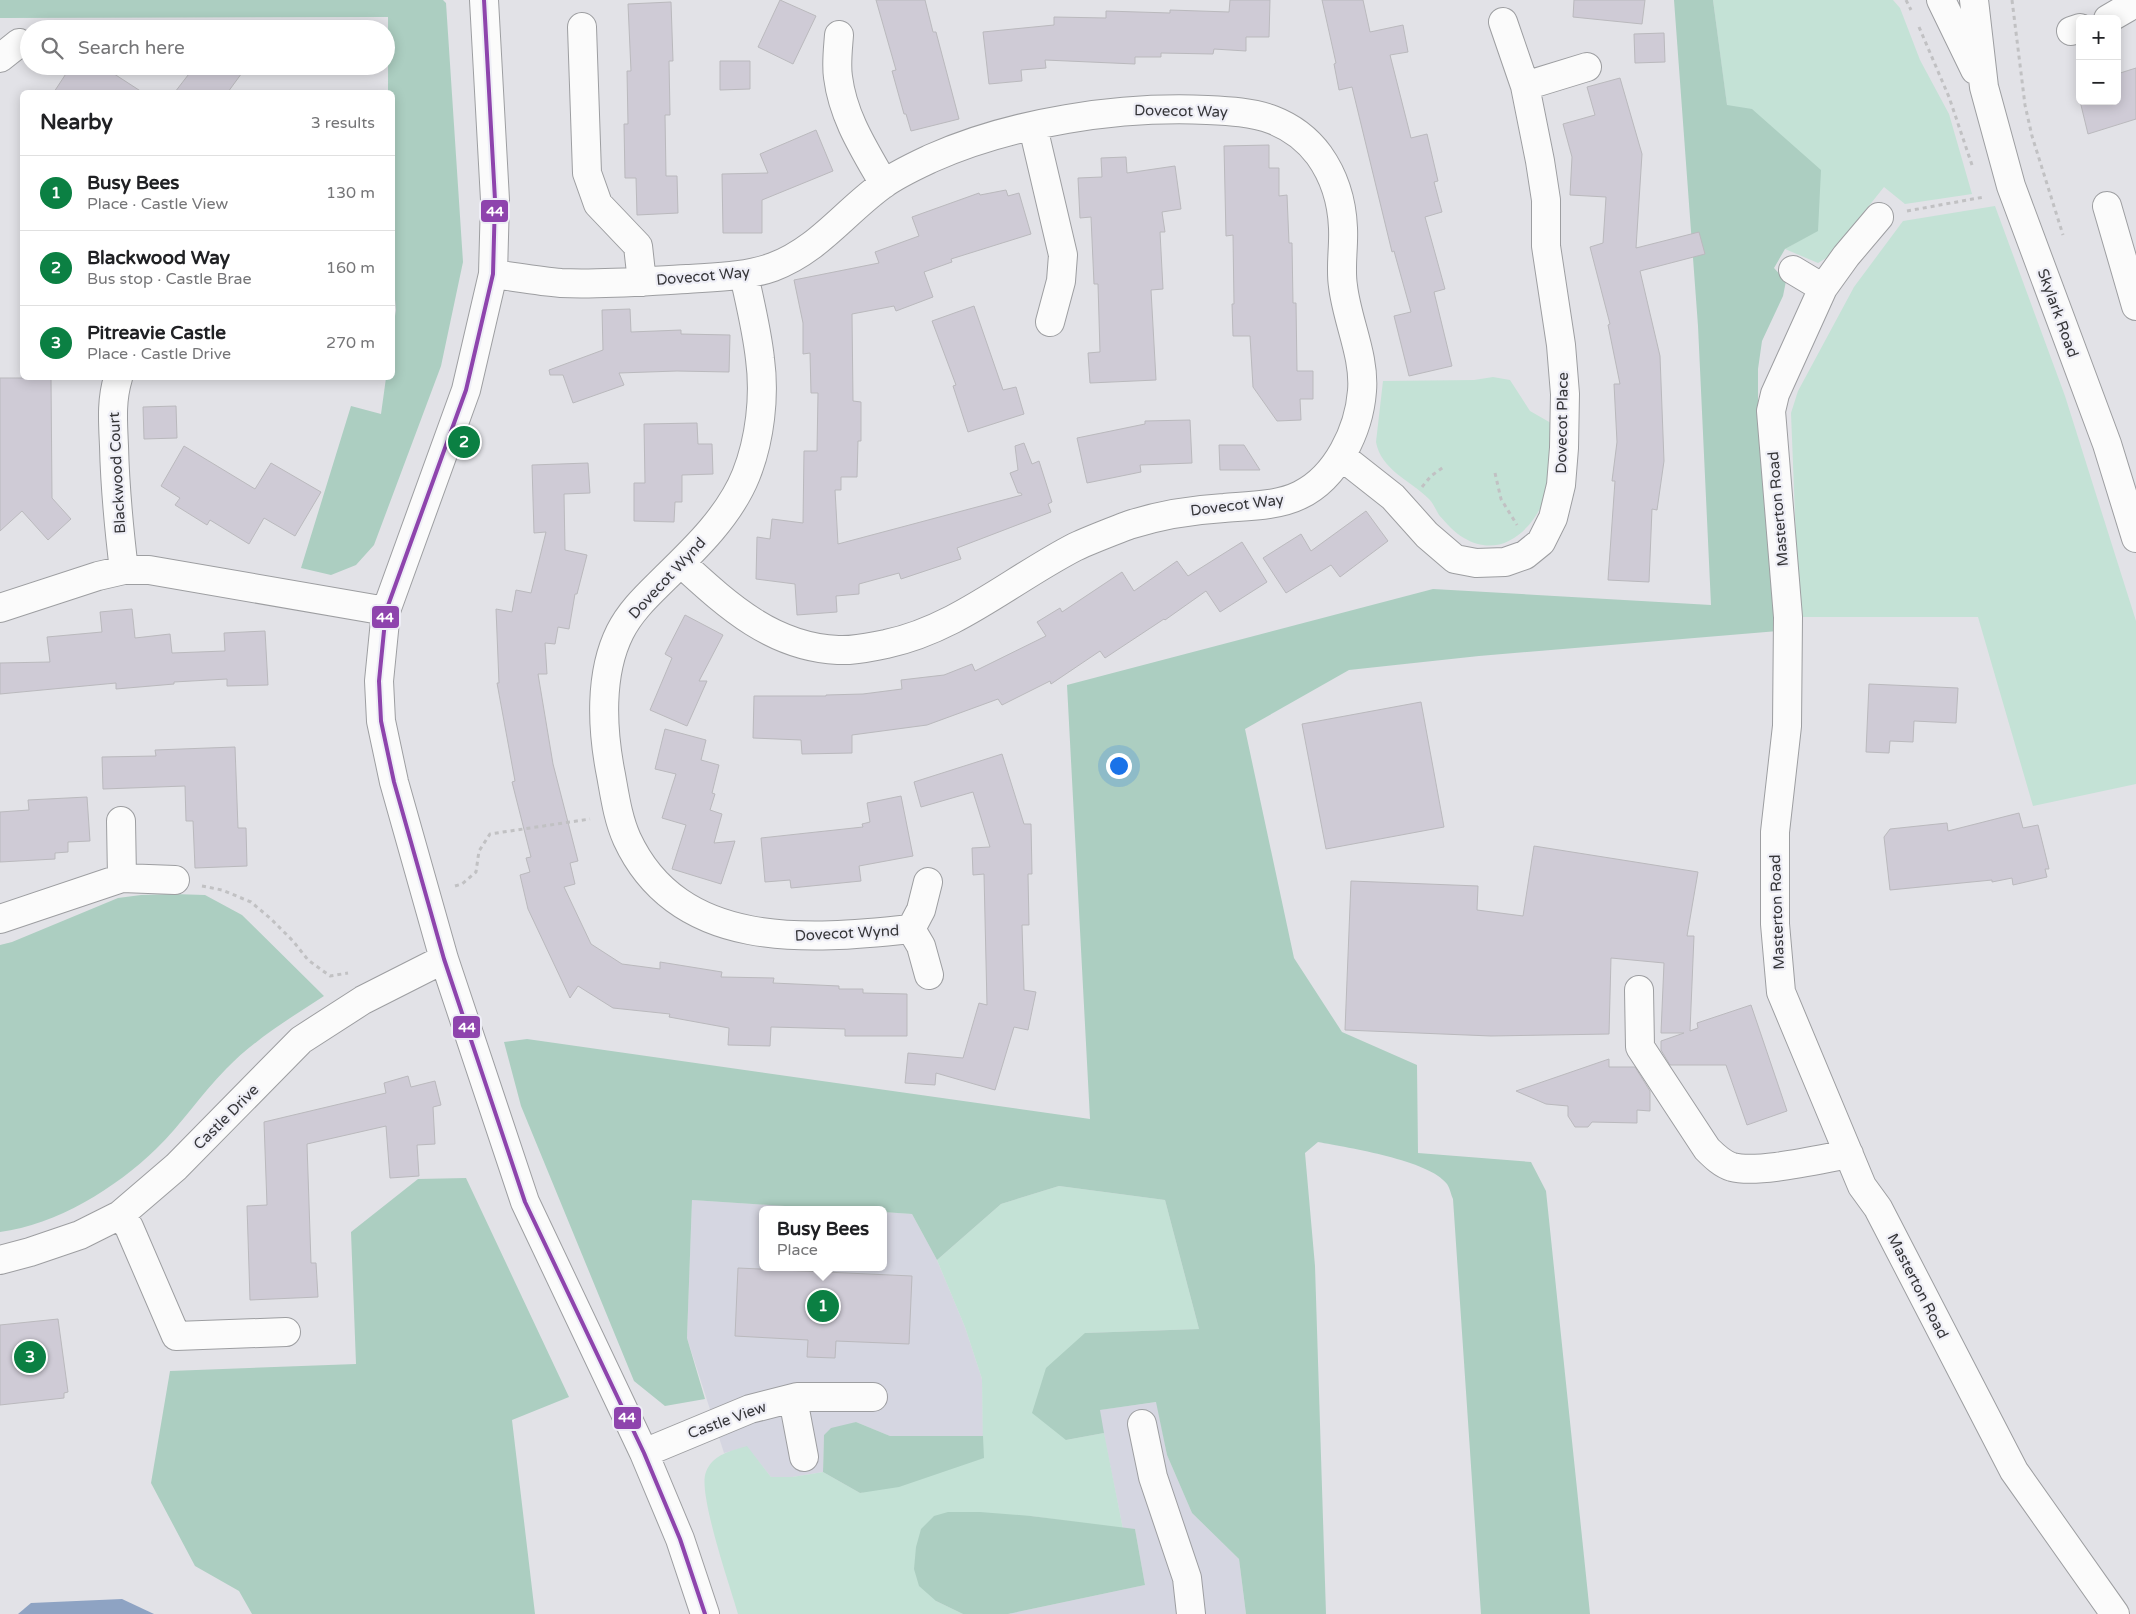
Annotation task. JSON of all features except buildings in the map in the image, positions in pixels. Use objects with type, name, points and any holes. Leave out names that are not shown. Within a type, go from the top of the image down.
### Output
[{"type":"street","points":[[484,0],[495,200],[493,274],[466,390],[386,611],[379,681],[381,721],[394,782],[444,959],[525,1202],[644,1453],[680,1539],[705,1614]]},
{"type":"street","name":"Skylark Road","points":[[1941,0],[1984,87]]},
{"type":"street","name":"Skylark Road","points":[[1974,0],[1984,87],[2011,186],[2107,444],[2136,538]]},
{"type":"street","points":[[2115,15],[2136,0]]},
{"type":"street","name":"Dovecot Place","points":[[1341,456],[1393,497],[1427,535],[1455,558],[1476,563],[1505,562],[1524,555],[1541,542],[1553,518],[1561,485],[1565,394],[1561,345],[1546,246],[1546,200],[1540,161],[1524,86],[1503,22]]},
{"type":"street","points":[[582,27],[587,173],[598,204],[638,246],[642,282]]},
{"type":"street","points":[[838,35],[837,76],[842,100],[851,127],[884,184]]},
{"type":"street","points":[[1524,86],[1587,67]]},
{"type":"street","name":"Dovecot Way","points":[[493,274],[561,283],[642,282],[744,276],[774,267],[814,246],[884,184],[930,159],[975,141],[1075,118],[1147,109],[1220,110],[1256,115],[1276,121],[1308,142],[1319,156],[1332,178],[1338,196],[1343,222],[1343,287],[1362,376],[1362,391],[1352,434],[1341,456],[1320,482],[1298,496],[1258,505],[1194,510],[1156,517],[1130,525],[1071,549],[959,617],[936,628],[910,639],[856,650],[832,650],[780,638],[758,626],[726,604],[681,563]]},
{"type":"street","points":[[1033,127],[1063,255],[1061,281],[1050,322]]},
{"type":"street","points":[[2107,206],[2136,306]]},
{"type":"street","name":"Masterton Road","points":[[1880,217],[1846,256],[1823,288],[1775,394],[1771,411],[1788,617],[1787,726],[1774,832],[1774,924],[1782,992],[1862,1186],[1878,1208],[2014,1471],[2115,1614]]},
{"type":"street","points":[[1793,270],[1823,288]]},
{"type":"street","name":"Dovecot Wynd","points":[[744,276],[760,359],[761,405],[753,452],[746,475],[722,518],[630,615],[619,633],[610,661],[605,688],[604,716],[609,766],[618,814],[627,838],[652,878],[687,906],[708,917],[761,933],[793,937],[857,935],[910,929]]},
{"type":"street","name":"Blackwood Court","points":[[117,380],[114,390],[112,411],[115,484],[124,570]]},
{"type":"street","points":[[0,608],[98,576],[124,570],[148,570],[386,611]]},
{"type":"street","points":[[121,821],[122,878]]},
{"type":"street","points":[[0,920],[122,878],[175,880]]},
{"type":"street","name":"Dovecot Wynd","points":[[910,929],[921,910],[928,882]]},
{"type":"street","name":"Dovecot Wynd","points":[[910,929],[921,946],[929,975]]},
{"type":"street","name":"Castle Drive","points":[[0,1260],[80,1235],[120,1214],[176,1167],[302,1040],[363,1000],[444,959]]},
{"type":"street","points":[[1639,990],[1640,1047],[1714,1157],[1731,1166],[1753,1169],[1848,1154]]},
{"type":"street","points":[[120,1214],[129,1227],[176,1336],[286,1332]]},
{"type":"street","name":"Castle View","points":[[644,1453],[750,1409],[811,1396],[873,1397]]},
{"type":"street","points":[[793,1399],[804,1457]]},
{"type":"street","points":[[1142,1424],[1153,1477],[1187,1578],[1191,1614]]},
{"type":"path","points":[[2012,0],[2029,120],[2065,241]]},
{"type":"path","points":[[1908,1],[1911,11]]},
{"type":"path","points":[[1915,20],[1949,97],[1974,170]]},
{"type":"path","points":[[1880,217],[1983,198],[1980,188]]},
{"type":"path","points":[[1495,473],[1501,499],[1531,550]]},
{"type":"path","points":[[426,894],[462,884],[476,872],[479,851],[490,834],[618,814]]},
{"type":"path","points":[[175,880],[222,890],[251,902],[282,930],[308,960],[330,976],[349,973]]},
{"type":"shaded area","points":[[692,1200],[785,1206],[759,1206],[759,1271],[887,1271],[887,1212],[912,1214],[937,1260],[965,1327],[982,1379],[983,1436],[890,1436],[856,1422],[824,1435],[823,1472],[792,1477],[771,1477],[747,1447],[724,1453],[687,1338]]},
{"type":"shaded area","points":[[1157,1402],[1167,1455],[1192,1513],[1239,1559],[1246,1614],[1008,1614],[1145,1585],[1135,1529],[1123,1529],[1099,1410]]},
{"type":"green space","points":[[0,0],[443,0],[446,3],[463,262],[441,366],[374,545],[356,565],[331,575],[301,568],[351,406],[381,414],[386,380],[395,380],[395,90],[388,90],[388,75],[395,75],[395,20],[388,20],[388,17],[0,18]]},
{"type":"green space","points":[[1674,0],[1713,0],[1727,105],[1752,109],[1821,170],[1818,231],[1785,249],[1774,268],[1786,281],[1783,296],[1762,341],[1758,369],[1758,425],[1778,631],[1479,656],[1349,670],[1245,729],[1294,958],[1342,1032],[1417,1065],[1418,1153],[1531,1162],[1546,1191],[1590,1614],[1481,1614],[1453,1199],[1449,1187],[1438,1176],[1424,1168],[1387,1156],[1318,1142],[1305,1153],[1315,1266],[1326,1614],[1246,1614],[1239,1559],[1192,1513],[1167,1455],[1156,1402],[1100,1410],[1104,1433],[1066,1440],[1032,1413],[1046,1368],[1085,1333],[1199,1329],[1165,1200],[1059,1186],[1001,1204],[937,1260],[912,1214],[887,1212],[887,1206],[785,1206],[692,1200],[687,1338],[705,1399],[665,1406],[634,1381],[521,1106],[504,1042],[527,1039],[1090,1119],[1067,685],[1433,589],[1711,605],[1698,326]]},
{"type":"green space","points":[[1713,0],[1893,0],[1900,8],[1920,60],[1949,114],[1972,194],[1905,204],[1884,187],[1828,257],[1818,263],[1785,249],[1818,230],[1727,106]]},
{"type":"green space","points":[[1995,206],[2065,396],[2136,621],[2136,784],[2033,806],[1978,617],[1799,617],[1791,413],[1798,391],[1854,287],[1903,221]]},
{"type":"green space","points":[[1493,377],[1510,380],[1530,411],[1551,423],[1551,472],[1543,501],[1537,514],[1528,526],[1518,536],[1506,542],[1493,545],[1479,544],[1464,538],[1454,531],[1439,515],[1429,499],[1390,467],[1379,452],[1376,442],[1383,381],[1474,380]]},
{"type":"green space","points":[[173,894],[205,895],[242,915],[324,996],[248,1048],[217,1079],[156,1149],[104,1191],[42,1222],[0,1232],[0,945],[12,942],[118,898]]},
{"type":"green space","points":[[466,1178],[569,1397],[512,1420],[535,1614],[252,1614],[239,1591],[195,1566],[151,1483],[170,1371],[356,1364],[351,1232],[418,1179]]},
{"type":"green space","points":[[1059,1186],[1165,1200],[1199,1329],[1085,1333],[1066,1440],[1104,1433],[1123,1529],[1031,1516],[936,1601],[963,1614],[738,1614],[716,1541],[706,1499],[706,1472],[709,1466],[723,1454],[747,1446],[771,1477],[792,1477],[823,1472],[860,1493],[983,1458],[982,1379],[965,1327],[937,1260],[1001,1204]]},
{"type":"green space","points":[[856,1422],[890,1436],[983,1436],[984,1458],[899,1487],[860,1493],[823,1472],[824,1435],[831,1428]]},
{"type":"green space","points":[[948,1512],[980,1512],[1031,1516],[1135,1529],[1145,1585],[1008,1614],[963,1614],[936,1601],[919,1586],[914,1569],[916,1547],[921,1529],[934,1516]]},
{"type":"water","points":[[122,1599],[154,1614],[18,1614],[31,1603]]},
{"type":"transit line","name":"44","points":[[484,0],[495,200],[493,274],[466,390],[386,611],[379,681],[381,721],[394,782],[444,959],[525,1202],[644,1453],[680,1539],[705,1614]]},
{"type":"place","name":"Blackwood Way","points":[[464,442]]},
{"type":"place","name":"Busy Bees","points":[[823,1306]]},
{"type":"place","name":"Pitreavie Castle","points":[[30,1357]]}]
